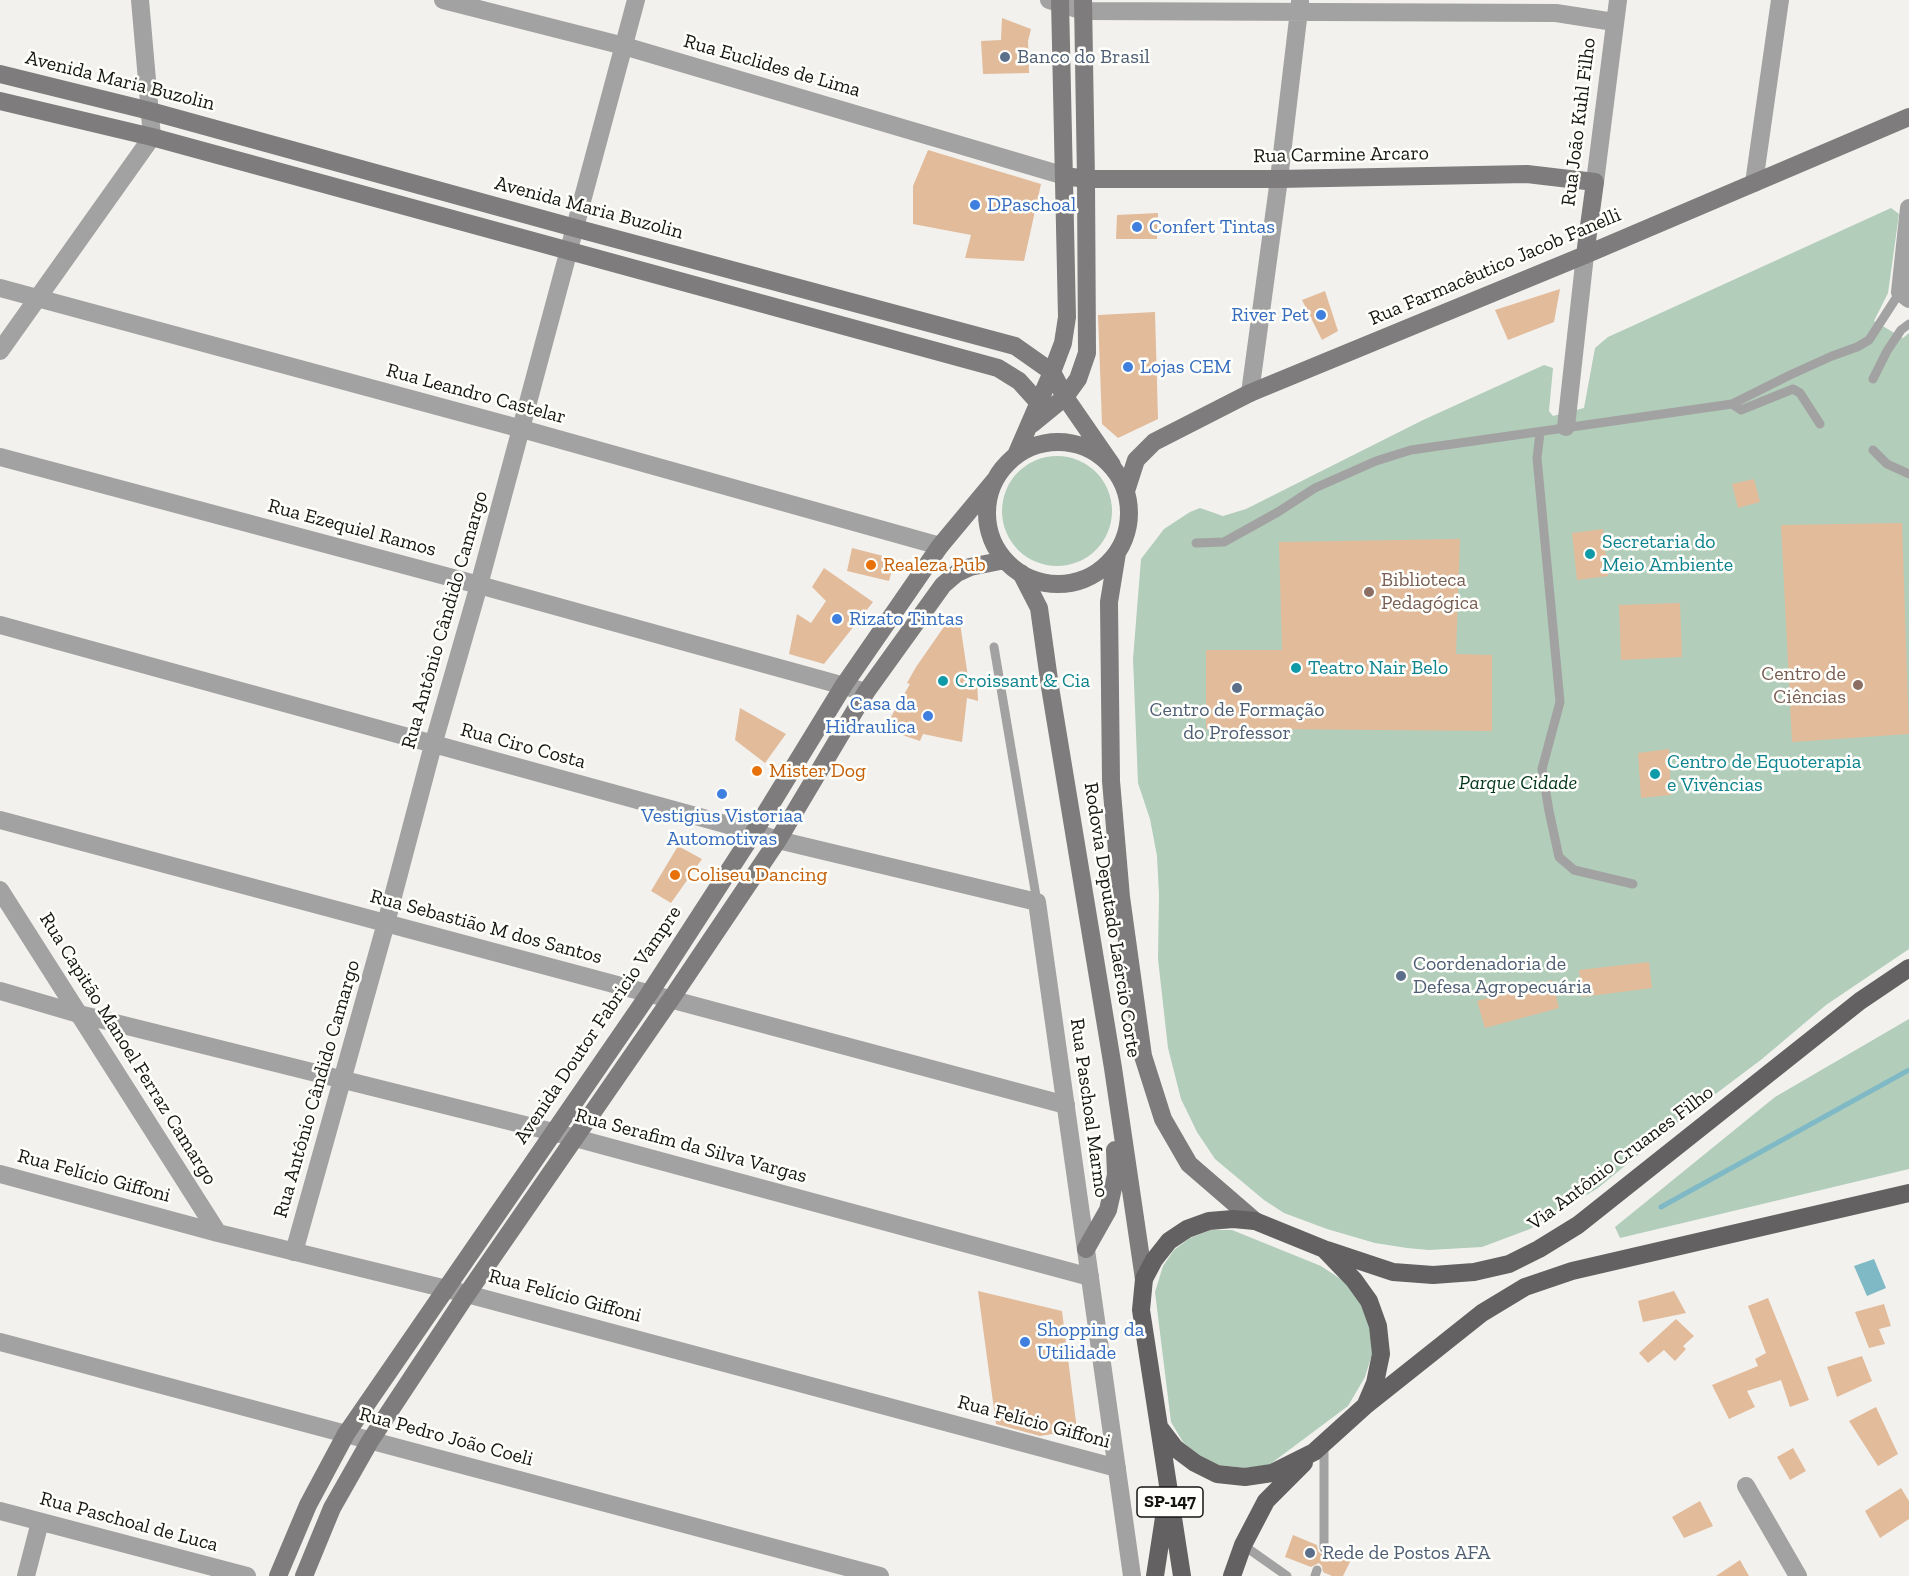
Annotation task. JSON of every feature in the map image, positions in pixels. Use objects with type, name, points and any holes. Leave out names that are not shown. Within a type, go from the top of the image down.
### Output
[{"type":"main road","points":[[1016,455],[1035,446],[1055,441],[1066,442],[1095,452],[1112,465],[1126,491],[1130,512],[1126,533],[1117,553],[1102,569],[1084,579],[1063,584],[1041,582],[1021,573],[1005,560],[994,542],[988,522],[988,501],[995,480],[1016,455],[1031,425],[1038,402],[1063,343],[1067,317],[1065,176],[1056,1]]},
{"type":"main road","points":[[1031,425],[1065,397],[1078,380],[1087,353],[1083,5]]},
{"type":"main road","name":"Avenida Maria Buzolin","points":[[0,74],[150,111],[1015,346],[1052,372],[1065,397],[1112,465]]},
{"type":"main road","points":[[0,101],[152,137],[998,368],[1018,381],[1038,402]]},
{"type":"main road","name":"Rua Farmacêutico Jacob Fanelli","points":[[1126,491],[1136,460],[1154,442],[1250,393],[1585,255],[1909,117]]},
{"type":"main road","name":"Rua Carmine Arcaro","points":[[1086,179],[1279,179],[1527,174],[1595,182]]},
{"type":"main road","name":"Rua Euclides de Lima","points":[[1065,176],[1086,179]]},
{"type":"main road","name":"Rua João Kuhl Filho","points":[[1585,255],[1595,182]]},
{"type":"main road","name":"Avenida Doutor Fabricio Vampre","points":[[278,1576],[308,1505],[346,1434],[649,994],[754,832],[844,686],[940,546],[995,480]]},
{"type":"main road","name":"Rodovia Deputado Laércio Corte","points":[[1117,553],[1108,602],[1111,781],[1121,897],[1143,1056],[1163,1119],[1189,1164],[1255,1221]]},
{"type":"main road","points":[[304,1576],[332,1508],[370,1441],[467,1294],[778,840],[866,692],[943,585],[957,573],[970,567],[1005,560]]},
{"type":"main road","name":"Rodovia Deputado Laércio Corte","points":[[1021,573],[1039,608],[1113,1068],[1144,1279]]},
{"type":"main road","name":"Via Antônio Cruanes Filho","points":[[1144,1279],[1154,1260],[1169,1241],[1187,1229],[1209,1221],[1233,1219],[1255,1221],[1324,1249],[1393,1272],[1433,1275],[1474,1272],[1509,1264],[1578,1225],[1860,1001],[1909,968]]},
{"type":"main road","points":[[1086,1249],[1108,1210],[1116,1175],[1113,1068]]},
{"type":"main road","points":[[1232,1576],[1243,1545],[1266,1502],[1319,1448],[1365,1406],[1482,1313],[1525,1287],[1572,1271],[1907,1194]]},
{"type":"main road","points":[[1324,1249],[1354,1280],[1369,1301],[1378,1326],[1381,1354],[1375,1383],[1365,1406]]},
{"type":"main road","points":[[1144,1279],[1141,1310],[1159,1427],[1175,1448],[1195,1463],[1217,1474],[1245,1478],[1272,1473],[1319,1448]]},
{"type":"main road","name":"SP-147","points":[[1159,1427],[1182,1576]]},
{"type":"main road","points":[[1155,1576],[1168,1489]]},
{"type":"street","points":[[0,351],[152,137],[140,0]]},
{"type":"street","name":"Rua Euclides de Lima","points":[[444,0],[624,46],[1065,176]]},
{"type":"street","name":"Rua Antônio Cândido Camargo","points":[[294,1252],[522,429],[636,0]]},
{"type":"street","name":"Rua João Kuhl Filho","points":[[1595,182],[1618,0]]},
{"type":"street","points":[[1754,183],[1780,0]]},
{"type":"street","points":[[1056,1],[1083,5],[1300,6],[1556,13],[1614,22]]},
{"type":"street","points":[[1250,393],[1300,6]]},
{"type":"street","points":[[1904,295],[1909,208]]},
{"type":"street","name":"Rua João Kuhl Filho","points":[[1566,428],[1585,255]]},
{"type":"street","name":"Rua Leandro Castelar","points":[[0,288],[522,429],[940,546]]},
{"type":"street","name":"Rua Ezequiel Ramos","points":[[0,457],[479,585],[866,692]]},
{"type":"street","name":"Rua Ciro Costa","points":[[0,624],[778,840],[1037,902]]},
{"type":"street","name":"Rua Sebastião M dos Santos","points":[[0,820],[1065,1105]]},
{"type":"street","name":"Rua Capitão Manoel Ferraz Camargo","points":[[0,890],[218,1233]]},
{"type":"street","name":"Rua Paschoal Marmo","points":[[1037,902],[1132,1576]]},
{"type":"street","name":"Rua Serafim da Silva Vargas","points":[[0,991],[79,1014],[554,1132],[1090,1277]]},
{"type":"street","name":"Rua Felício Giffoni","points":[[0,1174],[218,1233],[445,1288],[1117,1468]]},
{"type":"street","name":"Rua Pedro João Coeli","points":[[0,1342],[880,1576]]},
{"type":"street","points":[[1746,1486],[1798,1576]]},
{"type":"street","name":"Rua Paschoal de Luca","points":[[0,1511],[247,1576]]},
{"type":"street","points":[[26,1576],[40,1522]]},
{"type":"lane","points":[[1196,543],[1224,542],[1315,488],[1376,461],[1411,450],[1732,404],[1832,360],[1869,340],[1904,295]]},
{"type":"lane","points":[[1873,379],[1887,351],[1901,330],[1909,324]]},
{"type":"lane","points":[[1732,404],[1742,410],[1793,389],[1800,393],[1820,424]]},
{"type":"lane","points":[[1540,433],[1537,458],[1560,702],[1542,769],[1549,811],[1559,857],[1574,870],[1633,884]]},
{"type":"lane","points":[[1873,450],[1887,464],[1909,474]]},
{"type":"lane","name":"Rua Paschoal Marmo","points":[[994,646],[1037,902]]},
{"type":"lane","points":[[1319,1448],[1324,1548]]},
{"type":"lane","points":[[1243,1545],[1287,1576]]},
{"type":"green space","name":"Parque Cidade","points":[[1891,208],[1899,214],[1888,293],[1874,321],[1903,338],[1909,333],[1909,949],[1826,1005],[1762,1059],[1677,1123],[1598,1188],[1530,1229],[1482,1247],[1429,1250],[1375,1243],[1284,1213],[1264,1200],[1215,1159],[1197,1132],[1181,1099],[1168,1048],[1158,959],[1157,856],[1150,819],[1138,783],[1133,659],[1141,559],[1164,529],[1190,512],[1200,508],[1223,516],[1246,509],[1423,420],[1544,365],[1553,368],[1549,411],[1553,416],[1584,408],[1595,348],[1608,337]]},
{"type":"green space","points":[[1057,456],[1078,461],[1096,472],[1107,490],[1112,511],[1107,532],[1096,550],[1078,561],[1057,566],[1036,561],[1018,550],[1007,532],[1002,511],[1007,490],[1018,472],[1036,461]]},
{"type":"green space","points":[[1909,1019],[1909,1169],[1620,1238],[1615,1227],[1775,1097]]},
{"type":"green space","points":[[1211,1230],[1232,1230],[1321,1266],[1342,1280],[1362,1301],[1371,1328],[1372,1354],[1365,1377],[1348,1406],[1269,1465],[1245,1468],[1219,1465],[1200,1457],[1183,1442],[1171,1422],[1155,1292],[1163,1266],[1174,1250],[1190,1238]]},
{"type":"water","points":[[1874,1259],[1886,1288],[1867,1296],[1854,1266]]},
{"type":"building","name":"Banco do Brasil","points":[[1002,18],[1031,29],[1028,41],[1029,73],[983,74],[981,41],[1001,40]]},
{"type":"building","name":"DPaschoal","points":[[928,150],[1041,184],[1024,261],[965,258],[971,235],[913,224],[913,186]]},
{"type":"building","name":"Confert Tintas","points":[[1158,213],[1157,239],[1116,239],[1117,215]]},
{"type":"building","points":[[1560,289],[1554,322],[1508,340],[1495,310]]},
{"type":"building","name":"River Pet","points":[[1325,291],[1338,331],[1322,340],[1302,300]]},
{"type":"building","name":"Lojas CEM","points":[[1155,312],[1158,419],[1118,438],[1102,424],[1098,315]]},
{"type":"building","points":[[1754,479],[1760,502],[1738,508],[1732,484]]},
{"type":"building","points":[[1902,523],[1909,734],[1792,742],[1781,525]]},
{"type":"building","name":"Secretaria do Meio Ambiente","points":[[1603,529],[1608,576],[1577,580],[1572,533]]},
{"type":"building","points":[[1460,539],[1456,654],[1492,655],[1492,731],[1268,729],[1268,741],[1244,741],[1244,729],[1206,729],[1206,650],[1282,650],[1279,542]]},
{"type":"building","name":"Realeza Pub","points":[[852,548],[895,559],[889,581],[847,571]]},
{"type":"building","name":"Rizato Tintas","points":[[824,568],[873,602],[824,664],[789,654],[797,614],[811,623],[826,601],[812,587]]},
{"type":"building","points":[[1680,603],[1682,657],[1621,660],[1619,605]]},
{"type":"building","points":[[948,621],[960,623],[968,677],[977,679],[978,701],[967,698],[962,742],[923,734],[920,741],[884,729],[910,684],[907,683],[916,667]]},
{"type":"building","points":[[740,708],[786,734],[765,763],[735,740]]},
{"type":"building","name":"Centro de Equoterapia e Vivências","points":[[1669,749],[1671,795],[1641,798],[1638,753]]},
{"type":"building","name":"Coliseu Dancing","points":[[678,846],[702,859],[671,903],[651,891]]},
{"type":"building","points":[[1649,962],[1652,988],[1582,997],[1579,970]]},
{"type":"building","points":[[1552,980],[1559,1008],[1485,1028],[1477,1001]]},
{"type":"building","name":"Shopping da Utilidade","points":[[978,1291],[1062,1311],[1077,1430],[1040,1436],[996,1424]]},
{"type":"building","points":[[1674,1291],[1686,1313],[1643,1322],[1638,1301]]},
{"type":"building","points":[[1768,1298],[1809,1400],[1790,1407],[1781,1380],[1747,1391],[1755,1407],[1729,1419],[1712,1385],[1758,1366],[1755,1359],[1766,1353],[1748,1306]]},
{"type":"building","points":[[1884,1304],[1891,1326],[1879,1329],[1885,1344],[1869,1348],[1855,1312]]},
{"type":"building","points":[[1676,1319],[1694,1336],[1683,1346],[1686,1349],[1675,1361],[1664,1350],[1648,1363],[1639,1353]]},
{"type":"building","points":[[1862,1356],[1872,1381],[1837,1397],[1827,1367]]},
{"type":"building","points":[[1876,1407],[1898,1454],[1878,1466],[1849,1421]]},
{"type":"building","points":[[1793,1448],[1806,1471],[1790,1480],[1777,1457]]},
{"type":"building","points":[[1901,1488],[1909,1501],[1909,1519],[1880,1538],[1865,1511]]},
{"type":"building","points":[[1700,1501],[1713,1526],[1684,1538],[1672,1517]]},
{"type":"building","name":"Rede de Postos AFA","points":[[1293,1535],[1317,1545],[1321,1554],[1327,1554],[1330,1551],[1351,1560],[1343,1576],[1332,1576],[1323,1572],[1319,1563],[1311,1567],[1285,1557]]},
{"type":"building","points":[[1740,1560],[1749,1576],[1716,1576]]},
{"type":"waterway","points":[[1661,1207],[1909,1070]]},
{"type":"place","name":"Banco do Brasil","points":[[1005,57]]},
{"type":"place","name":"DPaschoal","points":[[975,205]]},
{"type":"place","name":"Confert Tintas","points":[[1137,227]]},
{"type":"place","name":"River Pet","points":[[1321,315]]},
{"type":"place","name":"Lojas CEM","points":[[1128,367]]},
{"type":"place","name":"Secretaria do Meio Ambiente","points":[[1590,554]]},
{"type":"place","name":"Realeza Pub","points":[[871,565]]},
{"type":"place","name":"Biblioteca Pedagógica","points":[[1369,592]]},
{"type":"place","name":"Rizato Tintas","points":[[837,619]]},
{"type":"place","name":"Teatro Nair Belo","points":[[1296,668]]},
{"type":"place","name":"Croissant & Cia","points":[[943,681]]},
{"type":"place","name":"Centro de Ciências","points":[[1858,685]]},
{"type":"place","name":"Centro de Formação do Professor","points":[[1237,688]]},
{"type":"place","name":"Casa da Hidraulica","points":[[928,716]]},
{"type":"place","name":"Mister Dog","points":[[757,771]]},
{"type":"place","name":"Centro de Equoterapia e Vivências","points":[[1655,774]]},
{"type":"place","name":"Vestigius Vistoriaa Automotivas","points":[[722,794]]},
{"type":"place","name":"Coliseu Dancing","points":[[675,875]]},
{"type":"place","name":"Coordenadoria de Defesa Agropecuária","points":[[1401,976]]},
{"type":"place","name":"Shopping da Utilidade","points":[[1025,1342]]},
{"type":"place","name":"Rede de Postos AFA","points":[[1310,1553]]}]
